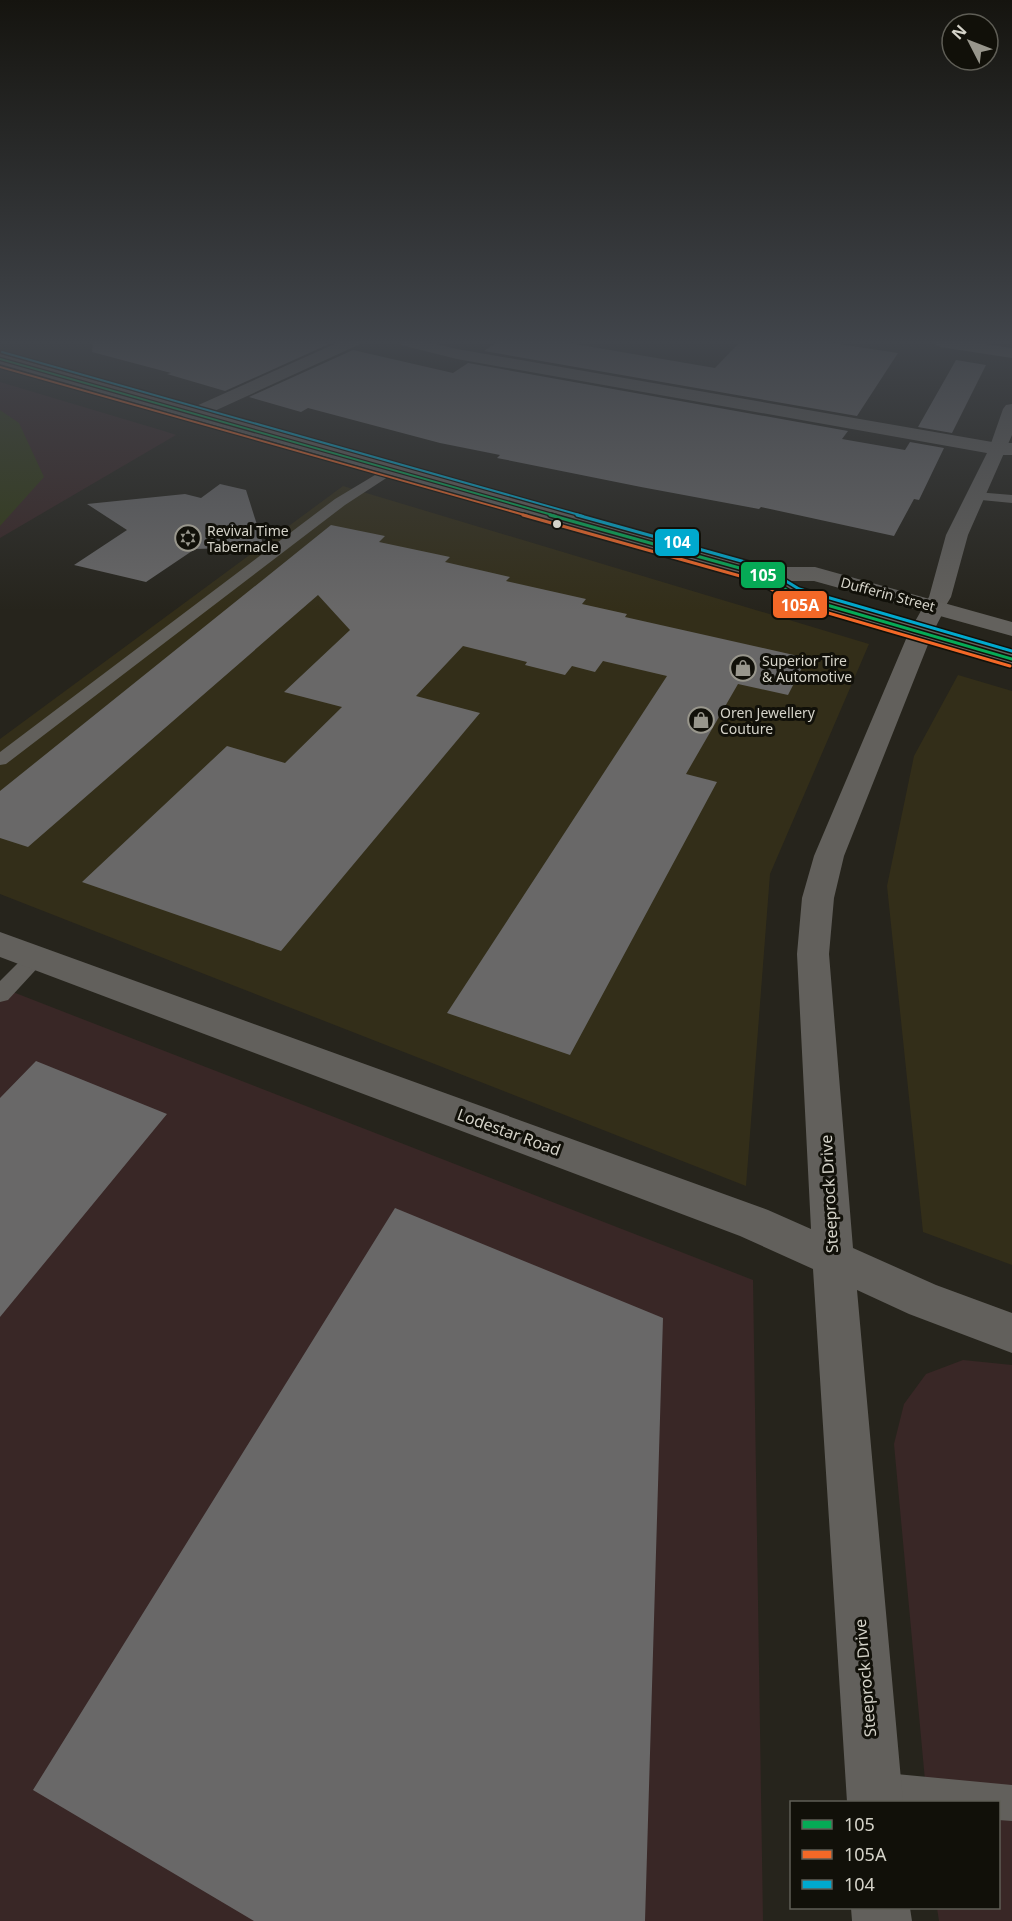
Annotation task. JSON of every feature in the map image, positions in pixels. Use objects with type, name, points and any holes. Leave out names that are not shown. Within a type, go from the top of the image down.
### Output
[{"type":"main road","name":"Dufferin Street","points":[[251,432],[761,574],[815,574],[1012,629]]},
{"type":"main road","name":"Dufferin Street","points":[[761,574],[796,596],[1012,659]]},
{"type":"street","points":[[905,432],[1005,449]]},
{"type":"street","name":"Steeprock Drive","points":[[874,1796],[832,1258],[813,954],[818,898],[829,856],[921,632],[940,597],[957,535],[976,496],[1005,449],[1008,432]]},
{"type":"street","name":"Lodestar Road","points":[[0,944],[754,1223],[924,1300],[1012,1333]]},
{"type":"lane","points":[[0,760],[340,501],[390,470]]},
{"type":"lane","points":[[976,496],[1012,499]]},
{"type":"lane","points":[[0,994],[36,957]]},
{"type":"lane","points":[[874,1796],[973,1801]]},
{"type":"shaded area","points":[[0,432],[166,432],[176,435],[0,538]]},
{"type":"shaded area","points":[[343,486],[869,644],[770,874],[746,1186],[0,894],[0,739]]},
{"type":"shaded area","points":[[958,675],[1012,691],[1012,1265],[923,1232],[887,886],[914,756]]},
{"type":"shaded area","points":[[0,987],[753,1280],[763,1921],[0,1921]]},
{"type":"shaded area","points":[[963,1360],[1012,1365],[1012,1921],[939,1921],[937,1909],[1000,1909],[1000,1801],[927,1801],[894,1444],[904,1404],[926,1374]]},
{"type":"green space","points":[[0,432],[23,432],[44,477],[0,526]]},
{"type":"building","points":[[397,432],[848,432],[842,439],[905,450],[910,442],[944,448],[919,500],[914,499],[894,536],[761,507],[759,509],[497,458],[500,455]]},
{"type":"building","name":"Revival Time Tabernacle","points":[[220,484],[246,490],[264,547],[195,549],[146,582],[74,565],[127,530],[87,504],[185,494],[201,498]]},
{"type":"building","points":[[331,525],[385,536],[379,542],[450,557],[445,562],[510,577],[506,581],[586,599],[582,604],[627,614],[625,617],[807,658],[788,695],[738,684],[686,774],[717,782],[570,1055],[447,1013],[667,676],[603,661],[595,672],[572,666],[565,675],[525,665],[527,662],[463,646],[416,696],[480,713],[281,951],[82,882],[227,746],[285,763],[342,707],[284,692],[350,630],[318,595],[28,847],[0,838],[0,791]]},
{"type":"building","points":[[36,1061],[167,1114],[0,1317],[0,1098]]},
{"type":"building","points":[[395,1208],[663,1318],[645,1921],[254,1921],[33,1790]]},
{"type":"transit line","name":"105A","points":[[229,432],[758,581],[794,603],[1010,666]]},
{"type":"transit line","name":"105","points":[[257,432],[761,574],[796,596],[1012,659]]},
{"type":"transit line","name":"104","points":[[284,432],[763,567],[799,589],[1012,651]]},
{"type":"place","name":"Revival Time Tabernacle","points":[[188,538]]},
{"type":"place","name":"Superior Tire & Automotive","points":[[743,668]]},
{"type":"place","name":"Oren Jewellery Couture","points":[[701,720]]}]
